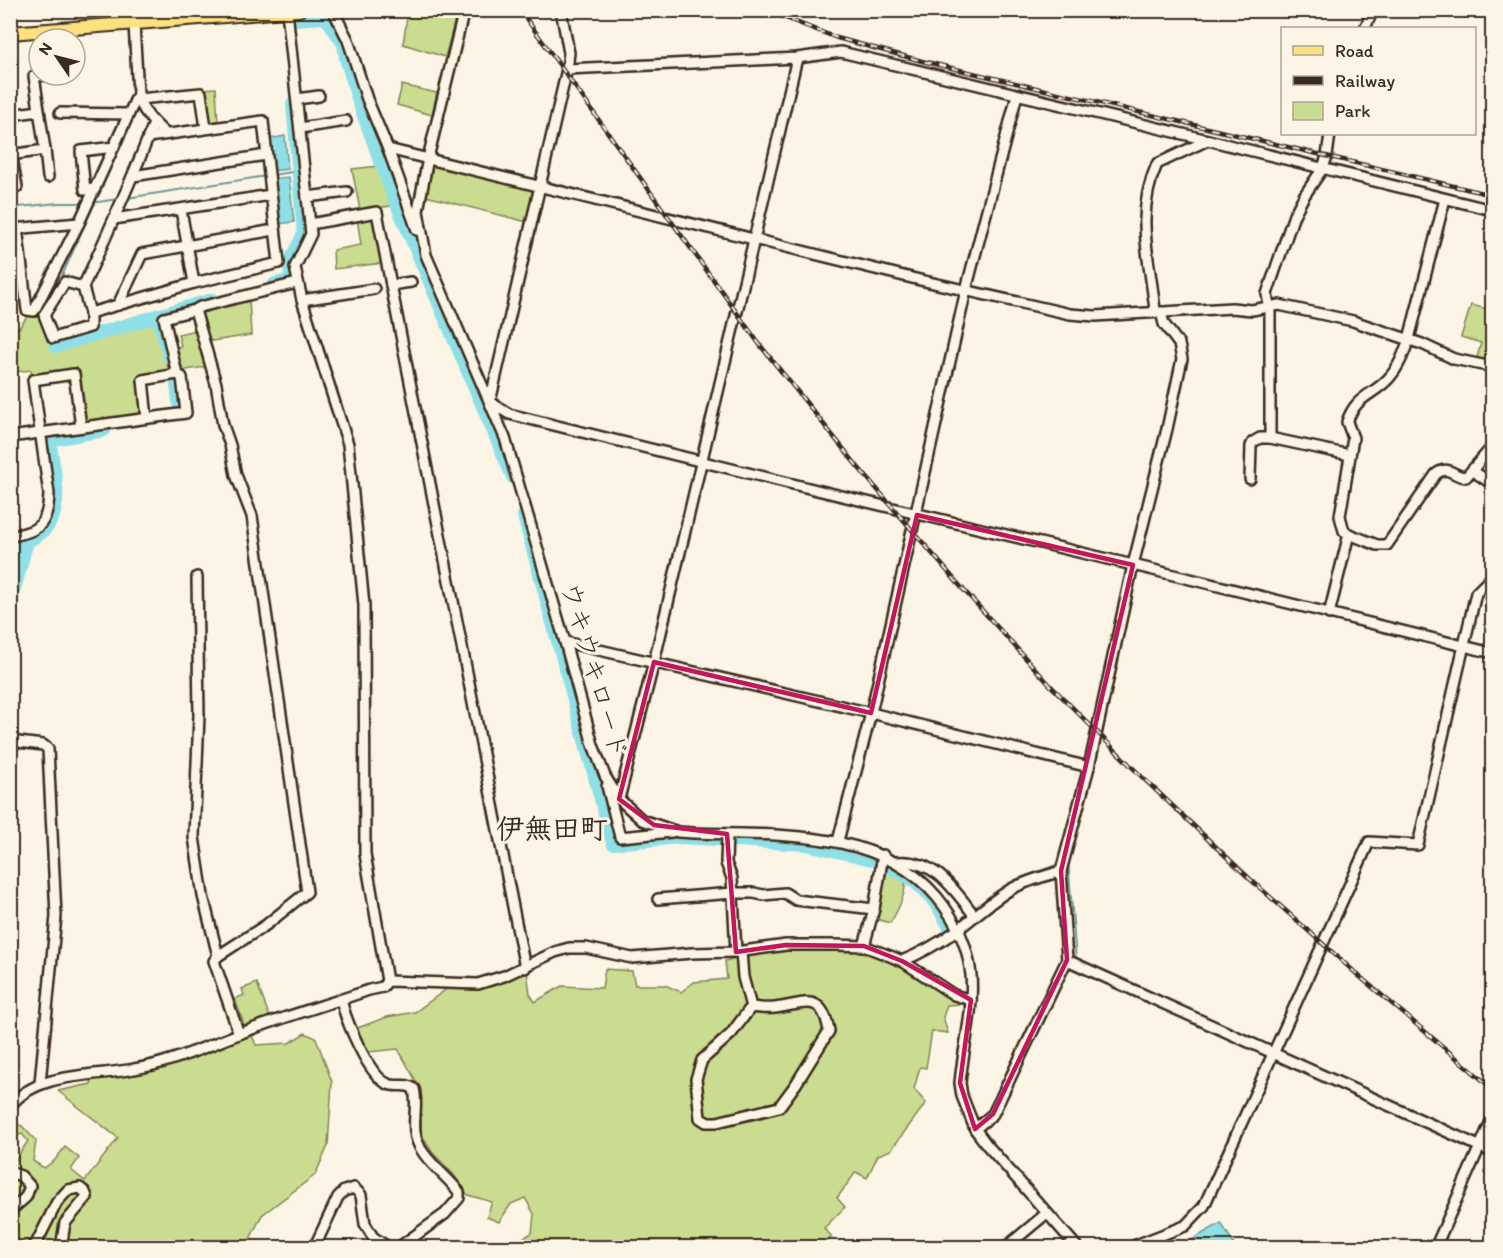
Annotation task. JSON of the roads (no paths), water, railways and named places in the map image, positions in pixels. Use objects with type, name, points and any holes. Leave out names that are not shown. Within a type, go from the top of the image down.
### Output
[{"type":"main road","points":[[87,28],[139,19],[285,11]]},
{"type":"main road","points":[[10,33],[27,34]]},
{"type":"street","points":[[333,10],[348,40],[426,255]]},
{"type":"street","name":"ウキウキロード","points":[[464,10],[428,158],[418,211],[426,255],[505,438],[593,745],[605,776],[619,800],[642,820],[678,832],[809,837],[838,841],[882,855],[919,878],[949,913],[967,950],[971,977],[971,1000],[960,1083],[962,1096],[975,1129],[1078,1248]]},
{"type":"street","points":[[561,10],[569,53],[567,69],[490,402],[508,414],[1492,653]]},
{"type":"street","points":[[1365,27],[1373,10]]},
{"type":"street","points":[[10,1106],[26,1090],[40,1083],[134,1069],[164,1062],[239,1034],[383,987],[387,981],[365,854],[364,605],[348,444],[297,283],[295,267],[311,234],[285,11]]},
{"type":"street","points":[[139,19],[138,96],[141,105],[154,123],[166,134]]},
{"type":"street","points":[[567,69],[797,58],[841,52],[1492,210]]},
{"type":"street","points":[[619,800],[654,662],[797,58]]},
{"type":"street","points":[[36,87],[48,177]]},
{"type":"street","points":[[138,96],[201,93],[206,128]]},
{"type":"street","points":[[838,841],[871,713],[966,290],[1017,95]]},
{"type":"street","points":[[79,223],[14,228],[27,310],[34,310],[79,223],[138,96]]},
{"type":"street","points":[[297,99],[319,96]]},
{"type":"street","points":[[10,115],[39,111]]},
{"type":"street","points":[[60,113],[128,114]]},
{"type":"street","points":[[90,313],[194,283],[279,263],[273,230],[263,121],[148,137]]},
{"type":"street","points":[[300,128],[346,121]]},
{"type":"street","points":[[83,287],[65,282],[44,315],[53,338],[90,327],[90,313],[83,287],[133,177],[154,123]]},
{"type":"street","points":[[1270,438],[1270,312],[1267,294],[1294,215],[1323,168],[1330,135]]},
{"type":"street","points":[[975,1129],[993,1114],[1067,960],[1061,871],[1089,767],[1133,565],[1182,359],[1179,344],[1164,324],[1158,311],[1144,223],[1145,208],[1157,164],[1208,140]]},
{"type":"street","points":[[95,189],[85,190],[81,151],[114,147]]},
{"type":"street","points":[[388,148],[538,187],[1070,315],[1252,310],[1279,305],[1353,321],[1409,339],[1454,359],[1492,368]]},
{"type":"street","points":[[10,188],[16,187],[11,152],[45,150]]},
{"type":"street","points":[[133,177],[266,155]]},
{"type":"street","points":[[307,197],[347,192]]},
{"type":"street","points":[[114,219],[271,195]]},
{"type":"street","points":[[1445,199],[1402,359],[1388,379],[1356,404],[1347,422],[1353,438],[1340,516],[1344,531],[1377,545],[1387,545],[1436,474],[1442,469],[1448,469],[1466,477],[1492,447]]},
{"type":"street","points":[[181,210],[194,283]]},
{"type":"street","points":[[310,224],[376,212],[525,968]]},
{"type":"street","points":[[118,305],[142,254],[273,230]]},
{"type":"street","points":[[391,285],[411,282]]},
{"type":"street","points":[[177,374],[164,318],[297,283]]},
{"type":"street","points":[[302,300],[374,289]]},
{"type":"street","points":[[195,310],[216,384],[223,425],[236,475],[252,516],[307,892],[266,925],[218,956],[214,961],[239,1034]]},
{"type":"street","points":[[10,536],[37,528],[45,519],[48,509],[49,494],[33,380],[74,374],[81,427]]},
{"type":"street","points":[[10,437],[186,413],[182,377],[177,374],[143,380],[147,418]]},
{"type":"street","points":[[1250,479],[1253,442],[1260,438],[1350,454]]},
{"type":"street","points":[[1473,471],[1492,484]]},
{"type":"street","points":[[1329,614],[1349,534]]},
{"type":"street","points":[[197,577],[200,715],[194,837],[204,896],[218,956]]},
{"type":"street","points":[[1134,1248],[1136,1245],[1185,1226],[1204,1206],[1369,842],[1418,845],[1476,593],[1492,577]]},
{"type":"street","points":[[565,642],[871,713],[1089,767]]},
{"type":"street","points":[[10,741],[43,745],[48,749],[56,916],[40,1083]]},
{"type":"street","points":[[605,776],[620,837],[678,832]]},
{"type":"street","points":[[727,834],[726,863],[734,893],[738,952],[751,1007]]},
{"type":"street","points":[[864,946],[874,909],[882,855]]},
{"type":"street","points":[[896,862],[908,861],[923,864],[953,888],[974,915]]},
{"type":"street","points":[[902,961],[938,944],[1010,890],[1031,880],[1061,871]]},
{"type":"street","points":[[658,899],[734,893],[763,895],[785,893],[796,900],[874,909]]},
{"type":"street","points":[[387,981],[478,984],[525,968],[555,952],[569,948],[586,948],[632,958],[738,952],[786,945],[864,946],[902,961],[954,995],[971,1000]]},
{"type":"street","points":[[1067,960],[1492,1152]]},
{"type":"street","points":[[341,1000],[346,1022],[376,1076],[389,1085],[412,1086],[414,1089],[417,1112],[415,1132],[419,1146],[459,1192],[459,1198],[445,1214],[398,1248]]},
{"type":"street","points":[[797,1003],[815,1004],[826,1015],[829,1031],[779,1107],[717,1122],[706,1122],[699,1118],[697,1096],[696,1079],[702,1060],[731,1034],[751,1007],[775,1009],[797,1003]]},
{"type":"street","points":[[1435,1248],[1492,1119]]},
{"type":"street","points":[[10,1172],[21,1176],[30,1186],[26,1197],[10,1211]]},
{"type":"street","points":[[30,1248],[36,1244],[57,1203],[68,1190],[80,1188],[87,1197],[65,1223],[61,1248]]},
{"type":"street","points":[[314,1248],[338,1197],[344,1191],[354,1188],[361,1195],[366,1224],[373,1238],[388,1248]]},
{"type":"street","points":[[1005,1248],[1047,1213]]},
{"type":"street","points":[[10,1247],[21,1248]]},
{"type":"water","points":[[285,136],[288,169],[272,171],[269,139]]},
{"type":"water","points":[[289,177],[294,222],[278,224],[273,179]]},
{"type":"water","points":[[1221,1223],[1234,1247],[1179,1247]]},
{"type":"waterway","points":[[293,19],[326,17],[344,44],[359,102],[393,195],[513,477]]},
{"type":"waterway","points":[[275,284],[291,280],[290,262],[304,234],[293,104]]},
{"type":"waterway","points":[[40,309],[61,278],[135,112]]},
{"type":"waterway","points":[[272,175],[299,171]]},
{"type":"waterway","points":[[127,198],[266,176]]},
{"type":"waterway","points":[[91,203],[118,199]]},
{"type":"waterway","points":[[10,208],[85,203]]},
{"type":"waterway","points":[[56,346],[212,300]]},
{"type":"waterway","points":[[158,315],[169,356]]},
{"type":"waterway","points":[[176,378],[180,407]]},
{"type":"waterway","points":[[10,604],[27,541],[40,533],[49,523],[54,512],[56,485],[50,443],[53,439],[104,430]]},
{"type":"waterway","points":[[524,516],[613,843],[680,837],[807,844],[876,860],[909,877],[925,890],[938,906],[951,929]]},
{"type":"waterway","points":[[10,542],[27,541]]},
{"type":"waterway","points":[[1067,861],[1076,960]]},
{"type":"waterway","points":[[980,906],[1015,880],[1059,864]]},
{"type":"waterway","points":[[959,922],[971,913]]},
{"type":"railway","points":[[520,10],[760,345],[858,467],[961,587],[1050,685],[1143,778],[1250,879],[1359,976],[1492,1088]]},
{"type":"railway","points":[[765,10],[837,38],[922,61],[1492,195]]},
{"type":"district","name":"伊無田町","points":[[552,828]]}]
